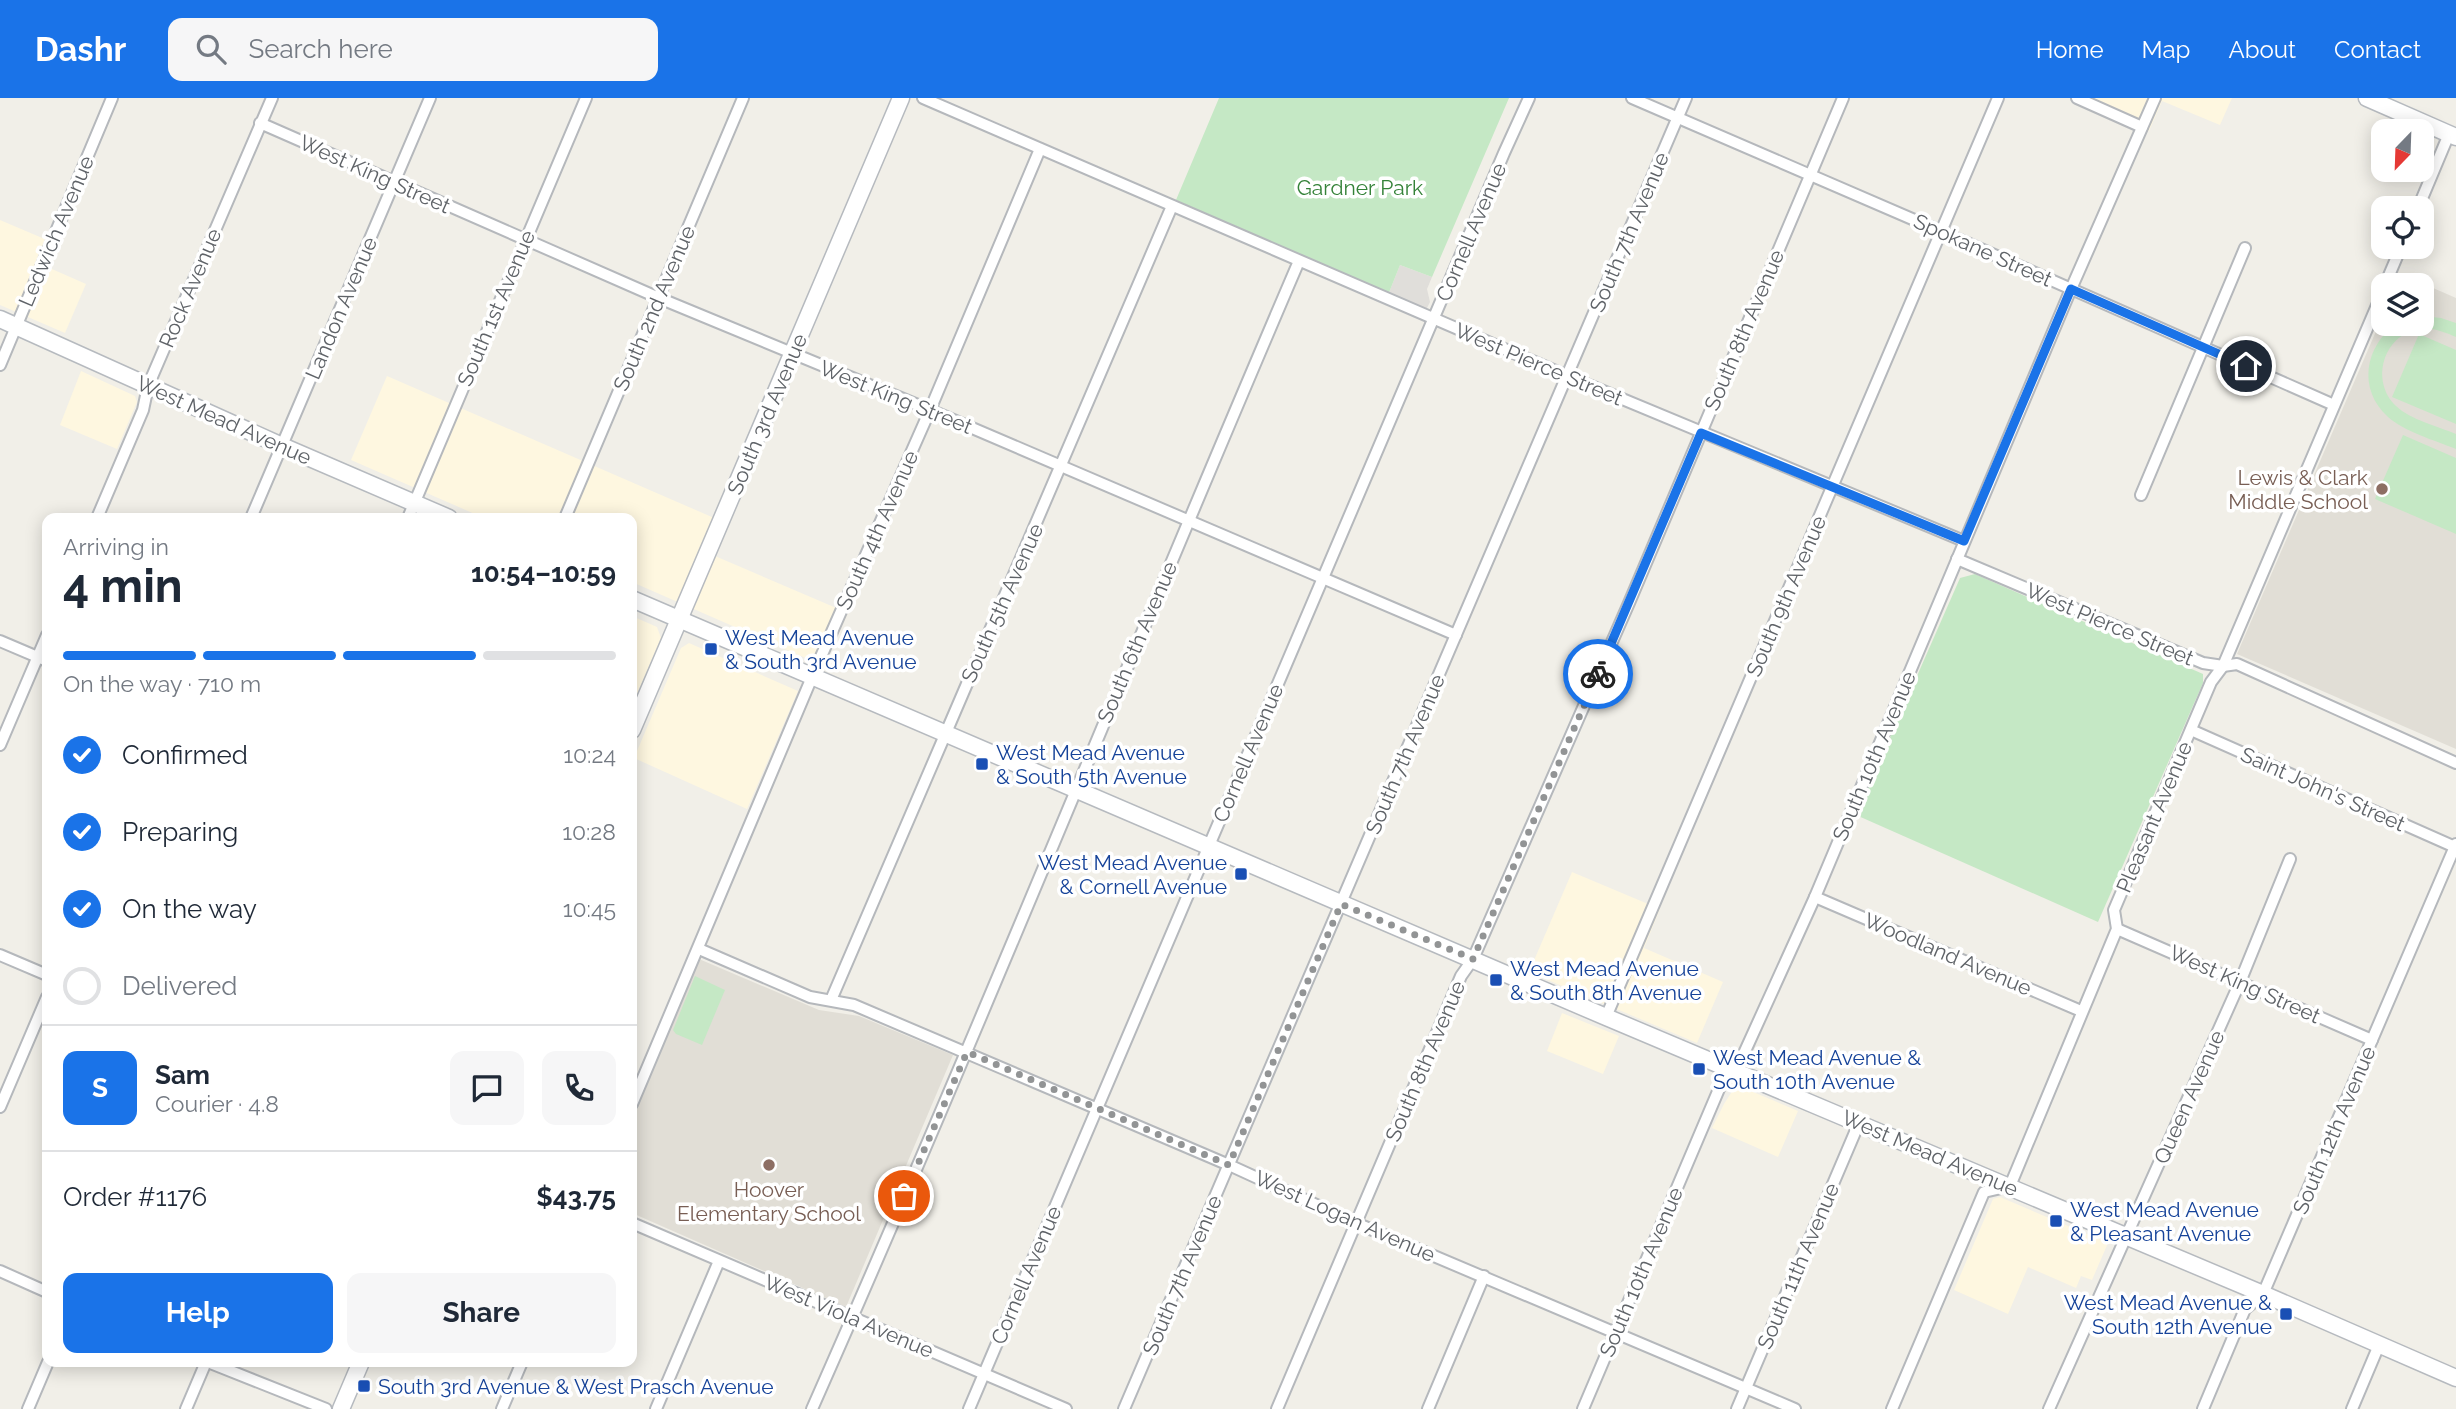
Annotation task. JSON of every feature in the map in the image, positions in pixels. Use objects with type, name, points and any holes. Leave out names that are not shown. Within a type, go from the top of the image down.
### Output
[{"type":"street","name":"Ledwich Avenue","points":[[0,365],[113,98]]},
{"type":"street","name":"Rock Avenue","points":[[99,513],[144,410],[148,386],[272,98]]},
{"type":"street","name":"Landon Avenue","points":[[253,513],[430,98]]},
{"type":"street","name":"South 1st Avenue","points":[[410,513],[586,98]]},
{"type":"street","name":"South 2nd Avenue","points":[[567,513],[743,98]]},
{"type":"street","name":"South 3rd Avenue","points":[[637,718],[901,98]]},
{"type":"street","name":"West Pierce Street","points":[[923,98],[1567,376],[1964,541]]},
{"type":"street","name":"Cornell Avenue","points":[[969,1409],[1504,153],[1530,98]]},
{"type":"street","name":"Spokane Street","points":[[1632,98],[2334,405]]},
{"type":"street","name":"South 7th Avenue","points":[[1124,1409],[1686,98]]},
{"type":"street","name":"South 8th Avenue","points":[[1277,1409],[1461,976],[1473,959],[1618,629],[1843,98]]},
{"type":"street","name":"South 9th Avenue","points":[[1605,1017],[1998,98]]},
{"type":"street","points":[[2077,98],[2142,127]]},
{"type":"street","name":"South 10th Avenue","points":[[1583,1409],[1719,1089],[1741,1060],[1815,897],[2071,289],[2155,98]]},
{"type":"street","points":[[2367,98],[2453,136],[2424,196]]},
{"type":"street","name":"West King Street","points":[[260,123],[659,298],[930,410],[1456,635]]},
{"type":"street","name":"South 4th Avenue","points":[[637,1092],[812,677],[930,410],[1040,149]]},
{"type":"street","name":"South 5th Avenue","points":[[831,1000],[944,735],[1063,467],[1172,206]]},
{"type":"street","points":[[2141,495],[2245,247]]},
{"type":"street","name":"South 6th Avenue","points":[[812,1409],[967,1052],[1299,261]]},
{"type":"street","name":"Pleasant Avenue","points":[[2010,1186],[2081,1011],[2118,929],[2114,910],[2211,682],[2223,666],[2371,318]]},
{"type":"street","name":"West Mead Avenue","points":[[0,319],[438,513]]},
{"type":"street","name":"West Pierce Street","points":[[1957,559],[2203,663],[2223,666],[2237,664],[2456,763]]},
{"type":"street","name":"West Mead Avenue","points":[[637,601],[1075,791],[2010,1186],[2456,1378]]},
{"type":"street","points":[[0,641],[42,659]]},
{"type":"street","points":[[0,745],[42,661]]},
{"type":"street","name":"Saint John's Street","points":[[2191,730],[2455,846]]},
{"type":"street","name":"South 12th Avenue","points":[[2203,1409],[2245,1309],[2263,1294],[2455,846]]},
{"type":"street","name":"Queen Avenue","points":[[2049,1409],[2240,982],[2290,859]]},
{"type":"street","name":"Woodland Avenue","points":[[1815,897],[2081,1011]]},
{"type":"street","name":"West King Street","points":[[2118,929],[2372,1040]]},
{"type":"street","name":"West Logan Avenue","points":[[699,949],[810,997],[854,1005],[967,1052],[1356,1223],[1795,1409]]},
{"type":"street","points":[[0,955],[42,973]]},
{"type":"street","points":[[0,1107],[42,1009]]},
{"type":"street","name":"South 11th Avenue","points":[[1737,1409],[1859,1124]]},
{"type":"street","points":[[1892,1409],[1984,1192],[2010,1186]]},
{"type":"street","name":"West Viola Avenue","points":[[637,1225],[1066,1409]]},
{"type":"street","points":[[656,1409],[719,1261]]},
{"type":"street","points":[[0,1271],[42,1290]]},
{"type":"street","points":[[1428,1409],[1484,1276]]},
{"type":"street","points":[[2352,1409],[2379,1345]]},
{"type":"street","points":[[28,1409],[46,1367]]},
{"type":"street","points":[[186,1409],[205,1367]]},
{"type":"street","points":[[220,1367],[326,1409]]},
{"type":"street","points":[[341,1409],[359,1367]]},
{"type":"street","points":[[502,1409],[520,1367]]},
{"type":"shaded area","points":[[2071,98],[2232,98],[2220,125],[2162,101],[2149,131]]},
{"type":"shaded area","points":[[0,220],[54,243],[45,266],[86,284],[65,333],[0,305]]},
{"type":"shaded area","points":[[1400,265],[1432,277],[1427,289],[1430,302],[1426,310],[1388,295]]},
{"type":"shaded area","name":"Lewis & Clark Middle School","points":[[2434,288],[2456,298],[2456,749],[2237,654],[2374,336],[2434,336]]},
{"type":"shaded area","points":[[81,371],[135,396],[137,402],[117,449],[60,425]]},
{"type":"shaded area","points":[[387,376],[728,524],[715,556],[848,613],[824,666],[637,584],[637,513],[473,513],[351,460]]},
{"type":"shaded area","points":[[637,618],[657,627],[661,638],[637,693]]},
{"type":"shaded area","points":[[689,643],[798,691],[747,809],[637,759],[637,751],[681,648]]},
{"type":"shaded area","points":[[1572,872],[1660,909],[1644,948],[1723,982],[1697,1043],[1529,972]]},
{"type":"shaded area","name":"Hoover Elementary School","points":[[699,959],[819,1010],[859,1016],[953,1055],[846,1307],[637,1215],[637,1105]]},
{"type":"shaded area","points":[[1562,1013],[1619,1036],[1603,1074],[1547,1051]]},
{"type":"shaded area","points":[[1739,1086],[1798,1111],[1778,1157],[1712,1128],[1733,1090]]},
{"type":"shaded area","points":[[2000,1197],[2108,1243],[2092,1280],[2081,1276],[2076,1288],[2028,1267],[2008,1314],[1954,1290],[1993,1199]]},
{"type":"green space","name":"Gardner Park","points":[[1219,98],[1509,98],[1432,277],[1400,265],[1388,295],[1176,200]]},
{"type":"green space","points":[[2434,317],[2456,323],[2456,337],[2434,330]]},
{"type":"green space","points":[[2383,336],[2403,336],[2389,349],[2384,360],[2382,372],[2388,396],[2402,411],[2456,434],[2456,449],[2403,427],[2378,406],[2369,381],[2369,368],[2377,344]]},
{"type":"green space","points":[[2418,336],[2456,350],[2456,424],[2392,397]]},
{"type":"green space","points":[[2403,435],[2456,458],[2456,534],[2375,499]]},
{"type":"green space","points":[[1975,574],[2203,674],[2203,683],[2098,922],[1856,815],[1960,578]]},
{"type":"green space","points":[[695,976],[725,990],[702,1045],[676,1034],[673,1030]]},
{"type":"way so far","points":[[904,1196],[967,1052],[1229,1165],[1341,904],[1473,959],[1598,674]]},
{"type":"place","name":"Lewis & Clark Middle School","points":[[2382,489]]},
{"type":"place","name":"West Mead Avenue & South 3rd Avenue","points":[[711,649]]},
{"type":"place","name":"West Mead Avenue & South 5th Avenue","points":[[982,764]]},
{"type":"place","name":"West Mead Avenue & Cornell Avenue","points":[[1241,874]]},
{"type":"place","name":"West Mead Avenue & South 8th Avenue","points":[[1496,980]]},
{"type":"place","name":"West Mead Avenue & South 10th Avenue","points":[[1699,1069]]},
{"type":"place","name":"Hoover Elementary School","points":[[769,1165]]},
{"type":"place","name":"West Mead Avenue & Pleasant Avenue","points":[[2056,1221]]},
{"type":"place","name":"West Mead Avenue & South 12th Avenue","points":[[2286,1314]]},
{"type":"place","name":"South 3rd Avenue & West Prasch Avenue","points":[[364,1386]]},
{"type":"route","points":[[1598,674],[1701,433],[1964,541],[2071,289],[2246,366]]}]
